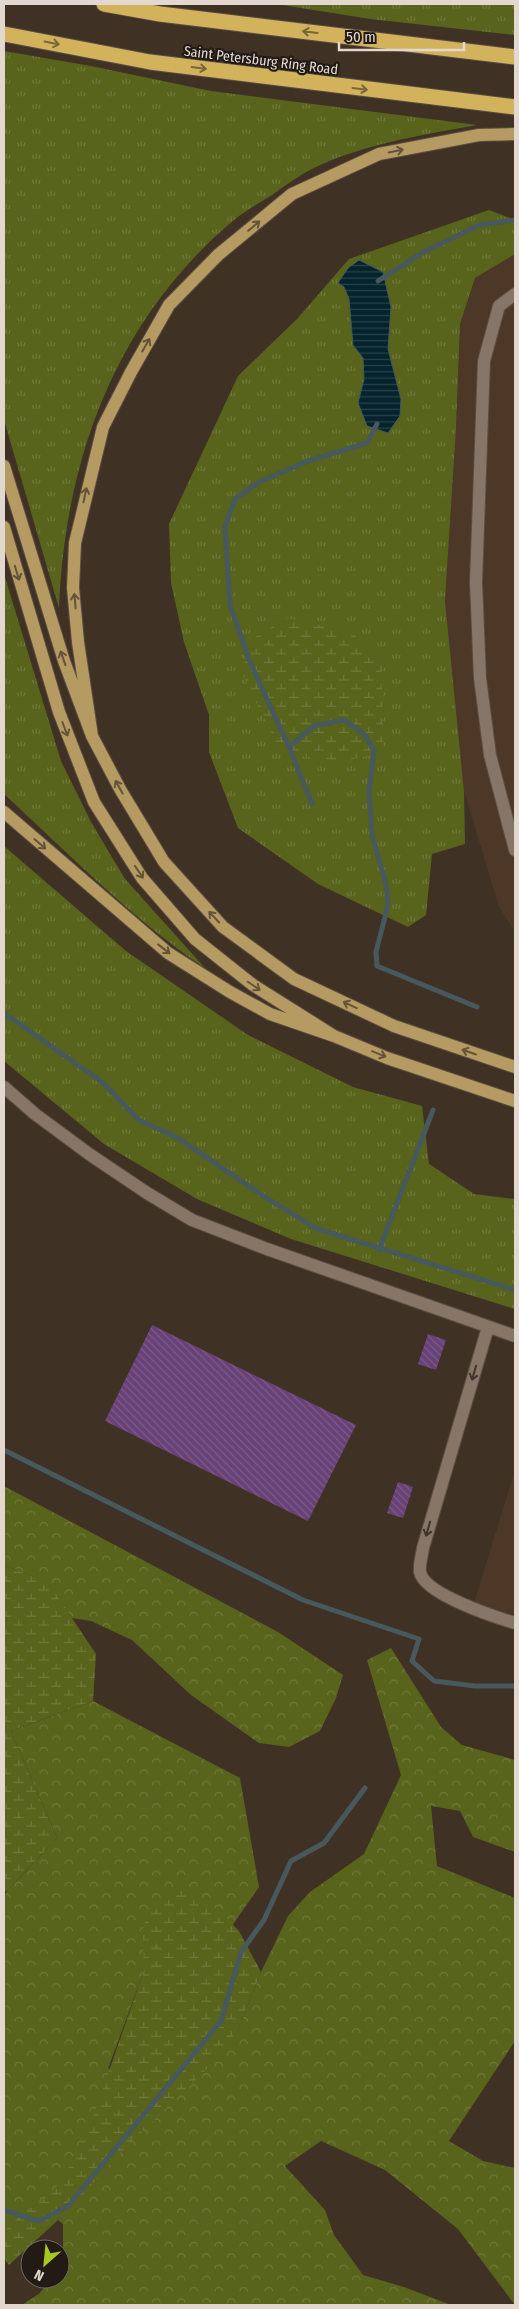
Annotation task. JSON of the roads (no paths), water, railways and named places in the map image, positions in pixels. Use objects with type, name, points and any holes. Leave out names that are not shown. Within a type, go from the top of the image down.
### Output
[{"type":"highway","points":[[104,4],[160,14],[515,57]]},
{"type":"highway","name":"Saint Petersburg Ring Road","points":[[4,34],[150,62],[515,107]]},
{"type":"main road","points":[[92,736],[76,624],[74,588],[75,543],[103,427],[131,372],[169,305],[218,255],[292,194],[379,154],[479,135],[515,134]]},
{"type":"main road","points":[[4,466],[64,661],[92,736],[120,789],[164,862],[223,927],[294,979],[394,1026],[515,1067]]},
{"type":"main road","points":[[4,526],[59,712],[94,802],[142,878],[195,939],[253,986],[334,1036]]},
{"type":"main road","points":[[4,812],[168,953],[270,1014],[334,1036],[388,1058],[515,1101]]},
{"type":"street","points":[[515,294],[499,306],[484,360],[476,582],[480,678],[490,755],[515,850]]},
{"type":"street","points":[[4,1087],[35,1114],[89,1154],[147,1193],[192,1220],[267,1250],[515,1336]]},
{"type":"street","points":[[488,1326],[423,1548],[420,1571],[422,1578],[442,1595],[515,1623]]},
{"type":"water","points":[[359,260],[383,272],[391,307],[388,349],[401,399],[400,416],[388,433],[367,426],[358,403],[364,379],[363,358],[353,345],[349,299],[344,287],[338,283],[348,268]]},
{"type":"waterway","points":[[378,281],[422,253],[479,225],[515,220]]},
{"type":"waterway","points":[[377,424],[367,443],[308,461],[259,482],[235,499],[225,527],[230,605],[250,662],[289,747],[314,726],[344,720],[364,734],[374,751],[369,792],[372,835],[386,884],[388,905],[376,952],[377,966],[477,1007]]},
{"type":"waterway","points":[[289,747],[312,804]]},
{"type":"waterway","points":[[4,1013],[102,1082],[139,1120],[178,1138],[265,1197],[315,1228],[515,1290]]},
{"type":"waterway","points":[[379,1250],[433,1110]]},
{"type":"waterway","points":[[4,1450],[303,1600],[419,1639],[412,1661],[434,1681],[475,1686],[515,1686]]},
{"type":"waterway","points":[[4,2210],[39,2221],[68,2206],[221,2021],[241,1952],[264,1920],[291,1861],[324,1843],[365,1788]]}]
